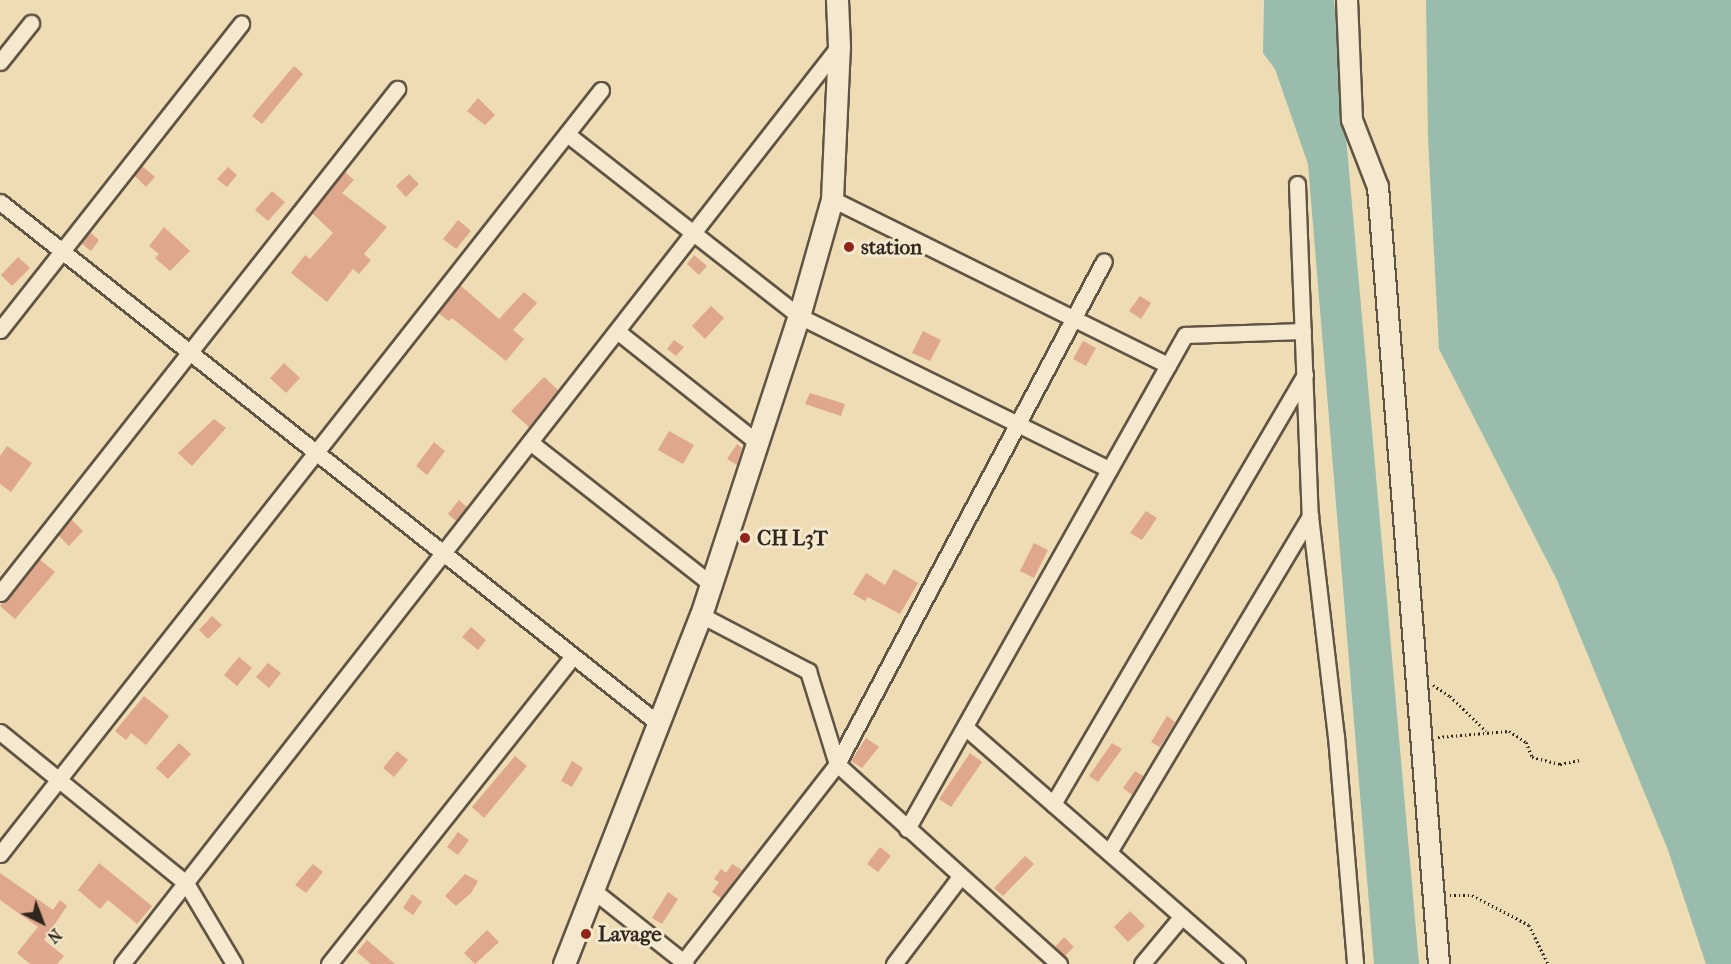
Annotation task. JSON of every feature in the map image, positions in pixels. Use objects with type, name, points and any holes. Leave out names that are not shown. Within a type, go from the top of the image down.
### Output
[{"type":"main road","points":[[564,964],[701,615],[799,316],[832,199],[839,46],[837,0]]},
{"type":"street","points":[[1347,0],[1352,120],[1378,188],[1439,964]]},
{"type":"street","points":[[0,62],[31,23]]},
{"type":"street","points":[[0,330],[241,24]]},
{"type":"street","points":[[122,964],[839,46]]},
{"type":"street","points":[[0,593],[397,89]]},
{"type":"street","points":[[0,854],[601,90]]},
{"type":"street","points":[[567,134],[799,316],[1109,469]]},
{"type":"street","points":[[1297,184],[1310,516],[1336,736],[1355,964]]},
{"type":"street","points":[[832,199],[1168,365]]},
{"type":"street","points":[[0,202],[659,724]]},
{"type":"street","points":[[594,891],[685,963],[837,764],[1104,261]]},
{"type":"street","points":[[617,331],[758,443]]},
{"type":"street","points":[[907,830],[1185,335],[1303,331]]},
{"type":"street","points":[[1053,804],[1305,374]]},
{"type":"street","points":[[530,442],[711,584]]},
{"type":"street","points":[[1109,852],[1310,516]]},
{"type":"street","points":[[701,615],[808,671],[837,764],[959,878],[1059,964]]},
{"type":"street","points":[[329,964],[573,656]]},
{"type":"street","points":[[965,727],[1237,964]]},
{"type":"street","points":[[0,732],[186,883],[234,964]]},
{"type":"street","points":[[894,964],[959,878]]},
{"type":"street","points":[[1142,964],[1182,916]]},
{"type":"path","points":[[1416,675],[1450,696],[1486,731]]},
{"type":"path","points":[[1421,739],[1486,731],[1509,731],[1526,742],[1532,757],[1560,764],[1581,760]]},
{"type":"path","points":[[1433,894],[1472,895],[1529,925],[1548,964]]},
{"type":"shaded area","points":[[1264,0],[1334,0],[1419,964],[1374,964],[1308,164],[1275,69],[1263,53]]},
{"type":"shaded area","points":[[1426,0],[1731,0],[1731,964],[1706,964],[1668,850],[1557,580],[1439,349],[1428,138]]},
{"type":"building","points":[[294,66],[303,74],[262,124],[252,116]]},
{"type":"building","points":[[478,98],[495,115],[485,125],[467,111]]},
{"type":"building","points":[[142,166],[155,177],[146,187],[134,175]]},
{"type":"building","points":[[228,167],[237,175],[227,187],[217,179]]},
{"type":"building","points":[[344,171],[354,180],[342,193],[387,227],[364,254],[371,260],[359,274],[353,269],[327,302],[291,273],[305,255],[310,259],[333,233],[312,213]]},
{"type":"building","points":[[409,174],[419,184],[406,197],[396,186]]},
{"type":"building","points":[[272,191],[285,202],[268,221],[255,210]]},
{"type":"building","points":[[458,220],[471,231],[456,249],[443,239]]},
{"type":"building","points":[[164,227],[190,251],[170,271],[155,258],[159,254],[149,246]]},
{"type":"building","points":[[90,232],[99,240],[91,251],[81,243]]},
{"type":"building","points":[[694,255],[707,266],[699,275],[687,264]]},
{"type":"building","points":[[18,257],[30,268],[12,286],[1,275]]},
{"type":"building","points":[[460,285],[499,319],[524,292],[537,303],[513,330],[524,339],[506,361],[452,318],[449,321],[438,313]]},
{"type":"building","points":[[1140,296],[1151,303],[1141,319],[1129,311]]},
{"type":"building","points":[[711,306],[724,318],[705,339],[692,326]]},
{"type":"building","points":[[923,331],[941,340],[930,361],[912,353]]},
{"type":"building","points":[[674,340],[684,347],[676,356],[667,349]]},
{"type":"building","points":[[1083,341],[1096,348],[1086,366],[1073,359]]},
{"type":"building","points":[[284,363],[300,378],[286,393],[270,378]]},
{"type":"building","points":[[544,377],[558,390],[529,427],[511,411]]},
{"type":"building","points":[[810,393],[845,404],[841,416],[805,404]]},
{"type":"building","points":[[214,419],[226,428],[192,466],[178,453]]},
{"type":"building","points":[[669,431],[694,445],[683,464],[658,450]]},
{"type":"building","points":[[434,442],[445,451],[427,475],[416,466]]},
{"type":"building","points":[[737,444],[742,448],[737,465],[727,459]]},
{"type":"building","points":[[7,446],[32,463],[11,492],[0,484],[0,456]]},
{"type":"building","points":[[459,500],[467,507],[456,521],[448,514]]},
{"type":"building","points":[[1146,511],[1157,518],[1142,540],[1130,533]]},
{"type":"building","points":[[71,519],[83,531],[69,546],[58,535]]},
{"type":"building","points":[[1034,543],[1048,550],[1034,578],[1020,571]]},
{"type":"building","points":[[39,559],[55,572],[15,619],[0,606]]},
{"type":"building","points":[[894,569],[918,583],[900,614],[868,597],[865,601],[853,594],[866,573],[885,585]]},
{"type":"building","points":[[212,616],[222,625],[208,639],[199,630]]},
{"type":"building","points":[[471,627],[486,640],[478,650],[462,637]]},
{"type":"building","points":[[239,657],[252,668],[237,686],[224,675]]},
{"type":"building","points":[[268,663],[281,673],[269,688],[256,677]]},
{"type":"building","points":[[144,696],[169,716],[146,745],[131,733],[126,740],[115,731]]},
{"type":"building","points":[[1167,716],[1175,722],[1160,747],[1151,742]]},
{"type":"building","points":[[866,738],[879,747],[862,768],[851,761]]},
{"type":"building","points":[[179,743],[191,754],[168,779],[156,768]]},
{"type":"building","points":[[1112,743],[1122,749],[1098,782],[1089,776]]},
{"type":"building","points":[[397,751],[408,760],[394,777],[383,768]]},
{"type":"building","points":[[970,753],[982,762],[951,807],[939,799]]},
{"type":"building","points":[[515,756],[527,766],[484,818],[472,807]]},
{"type":"building","points":[[572,761],[583,768],[572,787],[561,781]]},
{"type":"building","points":[[1135,771],[1143,776],[1132,795],[1123,788]]},
{"type":"building","points":[[458,832],[469,840],[458,855],[447,847]]},
{"type":"building","points":[[880,847],[891,856],[878,872],[867,864]]},
{"type":"building","points":[[1025,856],[1034,864],[1003,896],[994,888]]},
{"type":"building","points":[[99,863],[152,906],[137,924],[108,900],[100,909],[78,890]]},
{"type":"building","points":[[313,864],[323,872],[306,893],[295,885]]},
{"type":"building","points":[[732,864],[742,870],[721,898],[712,892],[719,882],[714,879],[721,869],[726,873]]},
{"type":"building","points":[[0,873],[53,910],[60,900],[67,906],[44,940],[64,956],[57,964],[30,964],[17,953],[38,927],[0,900]]},
{"type":"building","points":[[465,874],[478,881],[471,893],[456,906],[445,896]]},
{"type":"building","points":[[668,892],[678,899],[662,924],[652,918]]},
{"type":"building","points":[[412,894],[422,902],[413,915],[403,908]]},
{"type":"building","points":[[1130,911],[1145,926],[1128,942],[1114,927]]},
{"type":"building","points":[[487,930],[499,942],[475,964],[464,953]]},
{"type":"building","points":[[1064,937],[1074,947],[1065,956],[1055,947]]},
{"type":"building","points":[[367,940],[395,964],[371,964],[357,952]]},
{"type":"place","name":"station","points":[[849,247]]},
{"type":"place","name":"CH L3T","points":[[745,538]]},
{"type":"place","name":"Lavage","points":[[586,934]]}]
